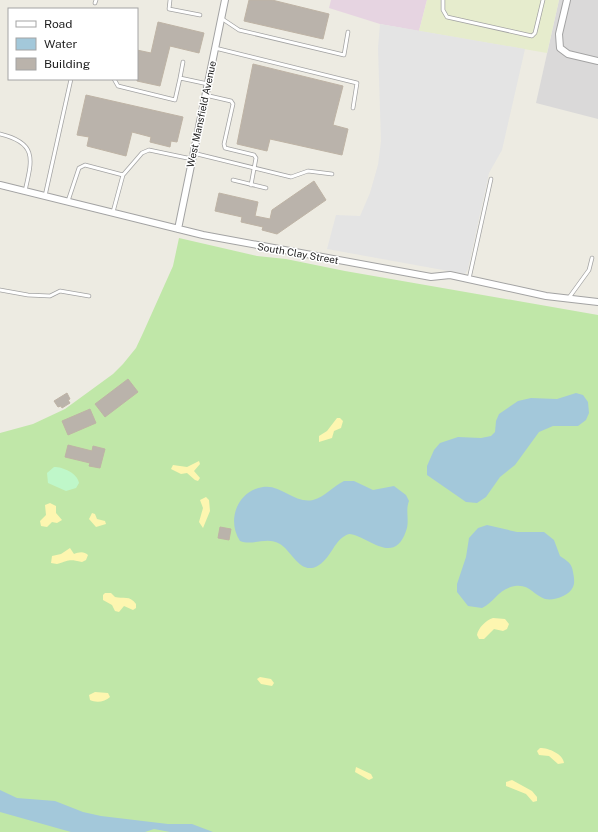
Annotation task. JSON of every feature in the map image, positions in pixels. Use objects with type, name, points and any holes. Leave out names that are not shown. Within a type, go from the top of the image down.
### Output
[{"type":"street","name":"West Mansfield Avenue","points":[[178,229],[225,0]]},
{"type":"street","points":[[567,0],[559,34],[560,48],[568,54],[598,61]]},
{"type":"street","name":"South Clay Street","points":[[0,185],[203,235],[431,277],[450,275],[546,296],[598,302]]},
{"type":"lane","points":[[170,0],[168,7],[170,9],[200,15]]},
{"type":"lane","points":[[443,0],[442,10],[447,17],[532,36],[535,33],[543,0]]},
{"type":"lane","points":[[221,18],[239,30],[344,55],[348,32]]},
{"type":"lane","points":[[215,48],[357,83],[353,108]]},
{"type":"lane","points":[[115,80],[118,86],[175,100],[183,62]]},
{"type":"lane","points":[[180,78],[208,84]]},
{"type":"lane","points":[[45,196],[71,80]]},
{"type":"lane","points":[[205,95],[231,101],[233,104],[224,144],[225,148],[254,155],[256,158],[250,185]]},
{"type":"lane","points":[[0,134],[21,141],[30,150],[30,168],[25,192]]},
{"type":"lane","points":[[113,212],[123,175],[142,153],[149,150],[193,156],[291,177],[308,171],[332,174]]},
{"type":"lane","points":[[68,202],[79,168],[85,165],[123,175]]},
{"type":"lane","points":[[469,279],[491,179]]},
{"type":"lane","points":[[233,180],[266,188]]},
{"type":"lane","points":[[568,299],[588,270],[592,258]]},
{"type":"lane","points":[[0,290],[28,295],[50,296],[60,291],[89,296]]},
{"type":"shaded area","points":[[331,0],[427,0],[419,31],[380,24],[329,8]]},
{"type":"shaded area","points":[[559,0],[598,0],[598,119],[536,103]]},
{"type":"shaded area","points":[[380,24],[525,49],[502,150],[489,173],[468,269],[465,274],[327,249],[336,215],[360,216],[370,193],[378,165],[381,141],[378,48]]},
{"type":"green space","points":[[427,0],[559,0],[547,53],[419,31]]},
{"type":"green space","points":[[179,238],[257,256],[286,259],[345,271],[598,315],[598,832],[0,832],[0,433],[33,424],[65,409],[113,374],[123,364],[136,348],[173,266]]},
{"type":"green space","points":[[54,467],[65,469],[76,476],[79,483],[76,488],[66,491],[48,483],[47,473]]},
{"type":"sand","points":[[337,418],[340,418],[343,421],[341,428],[334,431],[332,438],[319,442],[319,436],[327,431]]},
{"type":"sand","points":[[199,461],[200,464],[194,471],[200,478],[198,481],[187,473],[181,474],[171,469],[173,465],[187,467]]},
{"type":"sand","points":[[206,497],[209,500],[210,511],[203,528],[199,522],[203,508],[200,500]]},
{"type":"sand","points":[[50,503],[56,506],[56,513],[62,520],[57,523],[52,522],[47,527],[41,526],[40,521],[46,515],[45,505]]},
{"type":"sand","points":[[92,513],[95,514],[97,519],[105,521],[106,524],[96,527],[89,519]]},
{"type":"sand","points":[[70,548],[74,554],[81,552],[88,555],[86,560],[82,562],[72,560],[57,564],[51,563],[52,556],[61,554]]},
{"type":"sand","points":[[105,593],[111,593],[115,597],[131,599],[136,604],[136,608],[133,610],[124,606],[119,612],[115,611],[112,605],[103,600],[103,595]]},
{"type":"sand","points":[[493,618],[505,619],[509,624],[507,629],[503,631],[494,629],[484,639],[479,639],[477,635],[481,627]]},
{"type":"sand","points":[[260,677],[271,679],[274,683],[272,686],[261,684],[257,679]]},
{"type":"sand","points":[[95,692],[108,693],[110,697],[100,702],[95,702],[90,700],[89,695]]},
{"type":"sand","points":[[540,748],[555,752],[561,757],[564,763],[558,764],[549,756],[539,755],[537,751]]},
{"type":"sand","points":[[356,767],[371,774],[373,778],[369,780],[355,772]]},
{"type":"sand","points":[[512,780],[532,791],[537,797],[537,801],[533,802],[526,794],[506,786],[506,782]]},
{"type":"water","points":[[576,393],[583,395],[588,402],[589,413],[586,420],[578,426],[553,426],[539,432],[515,465],[500,477],[486,497],[477,503],[466,502],[427,475],[427,466],[434,450],[440,443],[458,437],[481,438],[491,436],[495,432],[496,421],[499,414],[518,401],[531,398],[557,399]]},
{"type":"water","points":[[344,481],[354,481],[373,490],[394,486],[406,495],[409,501],[407,508],[408,524],[401,542],[395,547],[387,548],[349,534],[344,536],[336,544],[323,562],[313,568],[307,568],[297,562],[280,544],[270,541],[240,541],[234,524],[237,507],[241,500],[254,489],[263,487],[276,488],[300,499],[313,500],[317,499]]},
{"type":"water","points":[[487,525],[517,532],[544,532],[554,540],[560,556],[572,566],[574,585],[571,590],[561,597],[545,599],[528,588],[515,586],[504,590],[482,608],[468,606],[457,592],[457,584],[466,557],[469,538],[478,528]]},
{"type":"water","points":[[0,790],[17,798],[55,801],[83,812],[101,816],[168,824],[192,824],[213,832],[170,832],[154,829],[145,832],[71,832],[0,812]]},
{"type":"building","points":[[249,0],[272,0],[329,14],[323,39],[244,21]]},
{"type":"building","points":[[158,22],[204,33],[199,53],[170,46],[160,86],[137,81],[138,50],[151,53]]},
{"type":"building","points":[[253,64],[343,86],[333,125],[348,129],[342,155],[270,139],[267,151],[237,144]]},
{"type":"building","points":[[86,95],[183,117],[177,142],[171,141],[170,147],[150,142],[151,137],[132,132],[126,156],[87,146],[89,137],[77,135]]},
{"type":"building","points":[[314,181],[326,200],[277,234],[262,230],[263,227],[241,222],[242,217],[215,211],[219,193],[258,202],[255,216],[270,219],[272,210]]},
{"type":"building","points":[[128,379],[138,392],[105,417],[95,404]]},
{"type":"building","points":[[67,393],[70,403],[62,408],[61,406],[58,407],[54,401]]},
{"type":"building","points":[[90,409],[96,423],[68,435],[62,421]]},
{"type":"building","points":[[68,445],[92,451],[93,446],[105,449],[100,468],[89,466],[90,463],[65,457]]},
{"type":"building","points":[[220,527],[231,529],[229,540],[218,538]]}]
